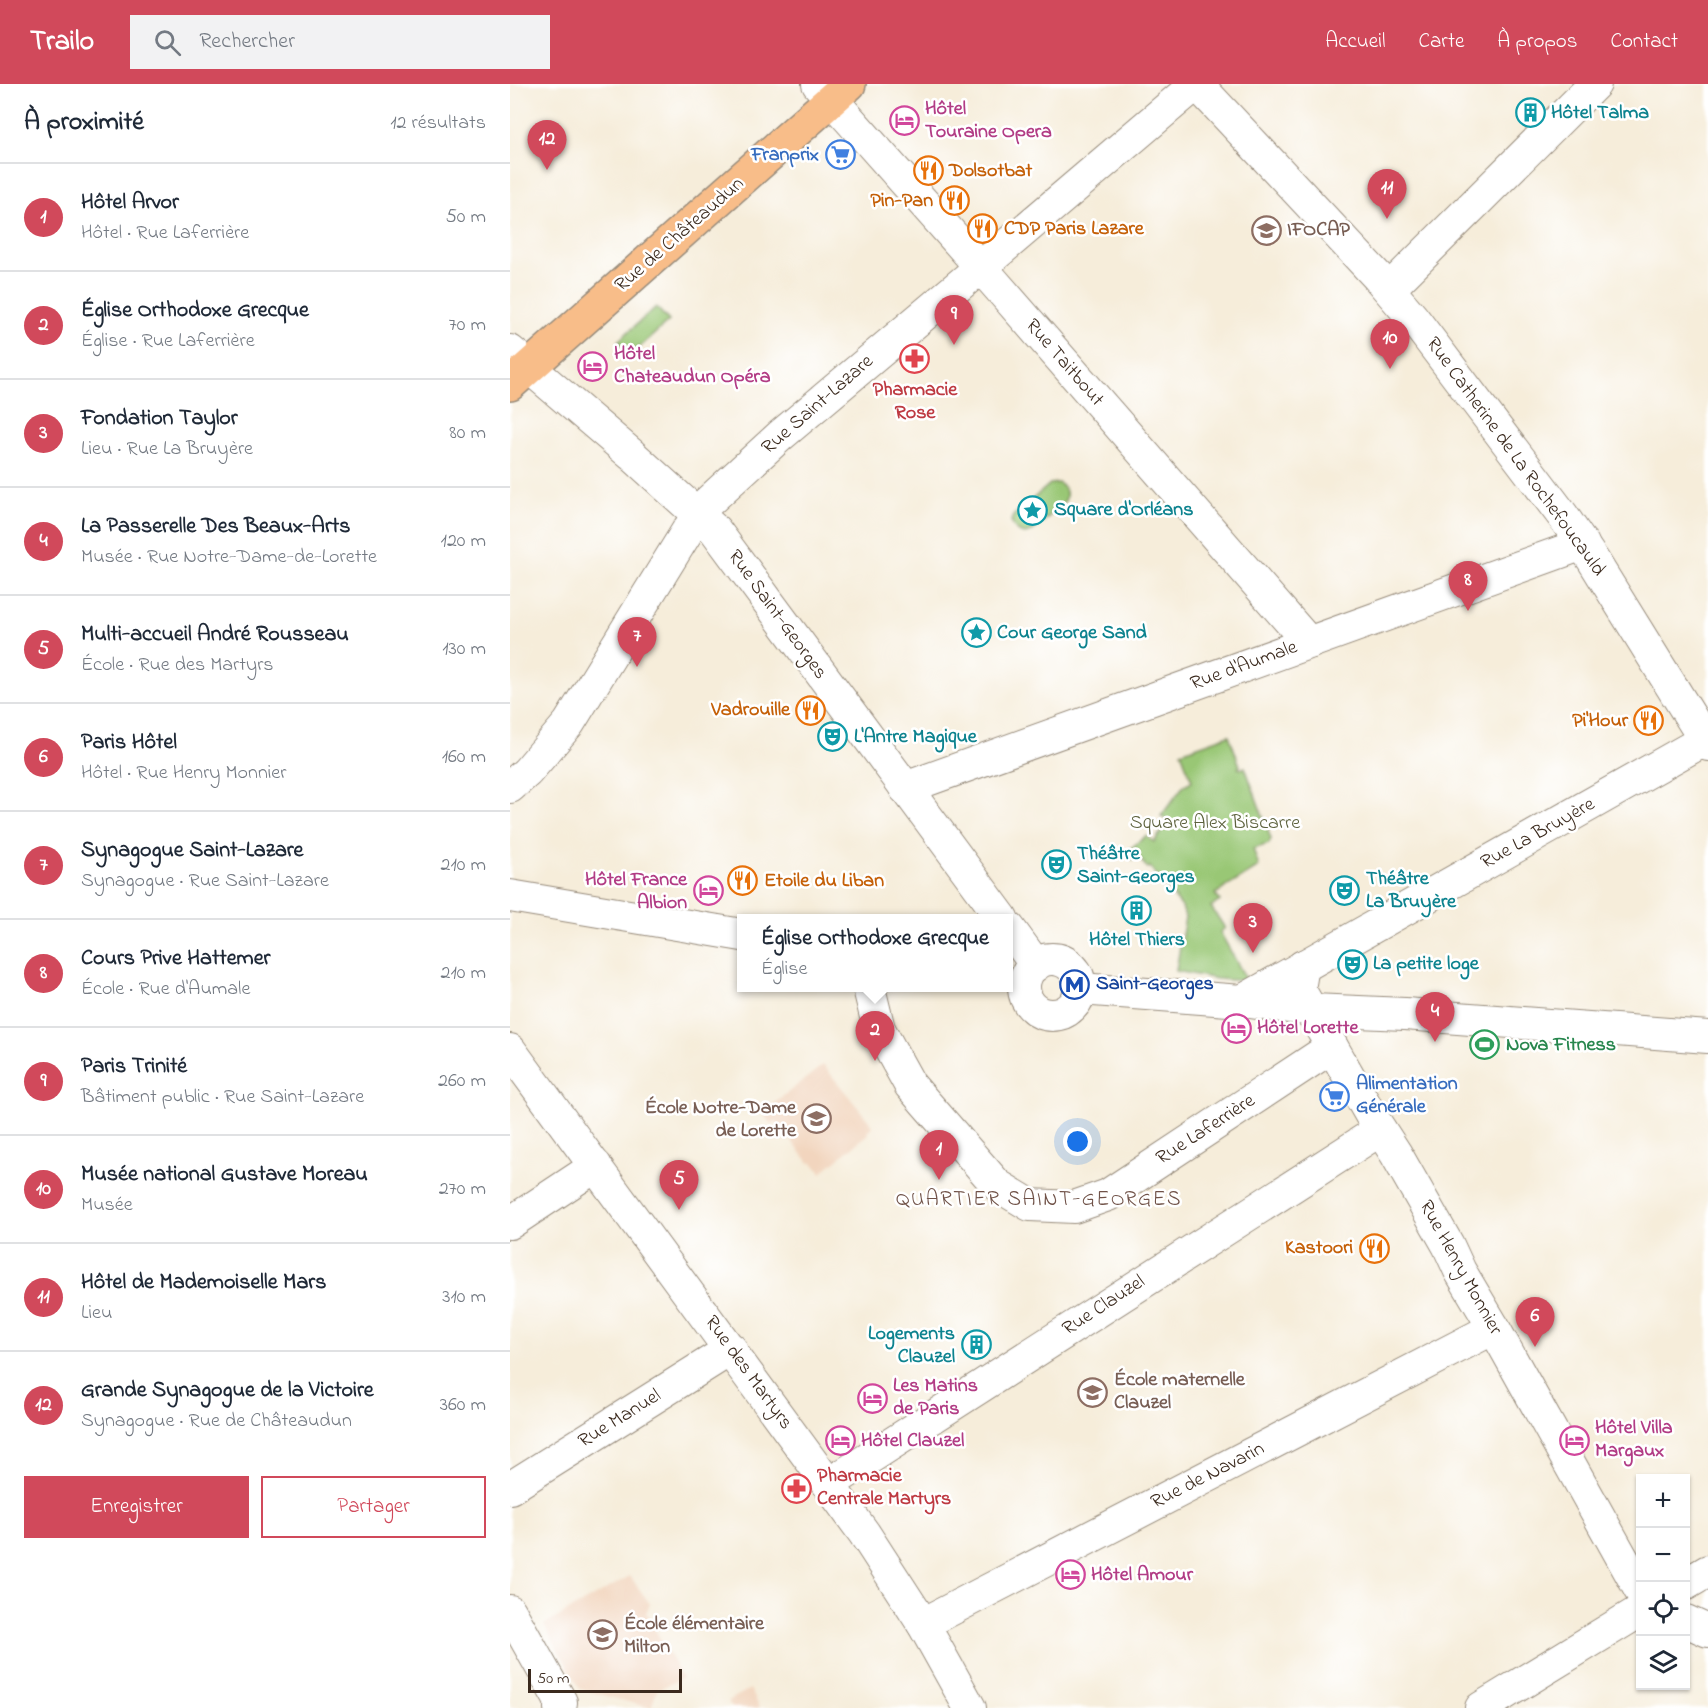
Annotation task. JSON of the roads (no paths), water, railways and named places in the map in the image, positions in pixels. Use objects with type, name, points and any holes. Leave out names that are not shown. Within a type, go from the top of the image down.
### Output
[{"type":"main road","name":"Rue de Châteaudun","points":[[516,368],[833,89]]},
{"type":"street","name":"Rue Saint-Lazare","points":[[510,787],[527,772],[569,723],[708,502],[780,436],[1196,84]]},
{"type":"street","name":"Rue Catherine de La Rochefoucauld","points":[[1196,84],[1389,289],[1413,318],[1583,544],[1707,741]]},
{"type":"street","points":[[1389,289],[1595,84]]},
{"type":"street","name":"Rue Taitbout","points":[[833,89],[981,267],[1309,643]]},
{"type":"street","name":"Rue Saint-Georges","points":[[516,368],[554,388],[715,530],[999,914]]},
{"type":"street","name":"Rue d'Aumale","points":[[905,788],[1583,544]]},
{"type":"street","name":"Rue La Bruyère","points":[[1242,1001],[1707,741]]},
{"type":"street","points":[[510,896],[737,934]]},
{"type":"street","points":[[1013,945],[1023,978],[1026,999],[1036,1010],[1054,1015],[1061,1013],[1073,1005],[1080,989],[1074,970],[1063,962],[1049,960],[1023,978]]},
{"type":"street","name":"Rue Henry Monnier","points":[[1303,966],[1299,989],[1449,1245],[1460,1271],[1637,1582]]},
{"type":"street","points":[[1080,989],[1242,1001],[1312,1010],[1405,1014],[1708,1037]]},
{"type":"street","name":"Rue Laferrière","points":[[870,992],[879,1029],[910,1085],[997,1185],[1030,1205],[1074,1207],[1108,1195],[1332,1047]]},
{"type":"street","name":"Rue des Martyrs","points":[[510,1050],[864,1533],[923,1624],[970,1708]]},
{"type":"street","name":"Rue Clauzel","points":[[829,1484],[1380,1130]]},
{"type":"street","points":[[510,1223],[596,1166]]},
{"type":"street","name":"Rue de Navarin","points":[[923,1624],[1494,1328]]},
{"type":"street","name":"Rue Manuel","points":[[510,1488],[731,1349]]},
{"type":"street","points":[[1689,1582],[1708,1571]]},
{"type":"street","points":[[510,1611],[568,1706]]},
{"type":"street","points":[[1481,1708],[1636,1614]]},
{"type":"street","points":[[1690,1623],[1708,1631]]},
{"type":"place","name":"Hôtel Talma","points":[[1530,113]]},
{"type":"place","name":"Hôtel Touraine Opera","points":[[904,120]]},
{"type":"place","name":"Franprix","points":[[840,155]]},
{"type":"place","name":"Grande Synagogue de la Victoire","points":[[547,170]]},
{"type":"place","name":"Dolsotbat","points":[[928,171]]},
{"type":"place","name":"Pin-Pan","points":[[954,201]]},
{"type":"place","name":"Hôtel de Mademoiselle Mars","points":[[1387,219]]},
{"type":"place","name":"CDP Paris Lazare","points":[[983,229]]},
{"type":"place","name":"IFOCAP","points":[[1266,230]]},
{"type":"place","name":"Paris Trinité","points":[[954,345]]},
{"type":"place","name":"Pharmacie Rose","points":[[915,359]]},
{"type":"place","name":"Hôtel Chateaudun Opéra","points":[[593,366]]},
{"type":"place","name":"Musée national Gustave Moreau","points":[[1390,369]]},
{"type":"place","name":"Square d'Orléans","points":[[1033,510]]},
{"type":"place","name":"Cours Prive Hattemer","points":[[1468,611]]},
{"type":"place","name":"Cour George Sand","points":[[976,633]]},
{"type":"place","name":"Synagogue Saint-Lazare","points":[[637,667]]},
{"type":"place","name":"Vadrouille","points":[[811,710]]},
{"type":"place","name":"Pi'Hour","points":[[1649,721]]},
{"type":"place","name":"L'Antre Magique","points":[[833,737]]},
{"type":"place","name":"Théâtre Saint-Georges","points":[[1056,865]]},
{"type":"place","name":"Etoile du Liban","points":[[743,881]]},
{"type":"place","name":"Théâtre La Bruyère","points":[[1345,890]]},
{"type":"place","name":"Hôtel France Albion","points":[[708,891]]},
{"type":"place","name":"Hôtel Thiers","points":[[1137,910]]},
{"type":"place","name":"Fondation Taylor","points":[[1253,953]]},
{"type":"place","name":"La petite loge","points":[[1352,964]]},
{"type":"place","name":"Saint-Georges","points":[[1075,984]]},
{"type":"place","name":"Hôtel Lorette","points":[[1236,1028]]},
{"type":"place","name":"La Passerelle Des Beaux-Arts","points":[[1435,1042]]},
{"type":"place","name":"Nova Fitness","points":[[1485,1045]]},
{"type":"place","name":"Église Orthodoxe Grecque","points":[[875,1061]]},
{"type":"place","name":"Alimentation Générale","points":[[1335,1096]]},
{"type":"place","name":"École Notre-Dame de Lorette","points":[[817,1119]]},
{"type":"place","name":"Hôtel Arvor","points":[[939,1180]]},
{"type":"place","name":"Multi-accueil André Rousseau","points":[[679,1210]]},
{"type":"place","name":"Kastoori","points":[[1374,1248]]},
{"type":"place","name":"Logements Clauzel","points":[[976,1345]]},
{"type":"place","name":"Paris Hôtel","points":[[1535,1347]]},
{"type":"place","name":"École maternelle Clauzel","points":[[1093,1392]]},
{"type":"place","name":"Les Matins de Paris","points":[[872,1398]]},
{"type":"place","name":"Hôtel Villa Margaux","points":[[1574,1440]]},
{"type":"place","name":"Hôtel Clauzel","points":[[840,1441]]},
{"type":"place","name":"Pharmacie Centrale Martyrs","points":[[796,1488]]},
{"type":"place","name":"Hôtel Amour","points":[[1070,1575]]},
{"type":"place","name":"École élémentaire Milton","points":[[603,1635]]},
{"type":"district","name":"QUARTIER SAINT-GEORGES","points":[[1039,1200]]},
{"type":"park label","name":"Square Alex Biscarre","points":[[1215,823]]}]
